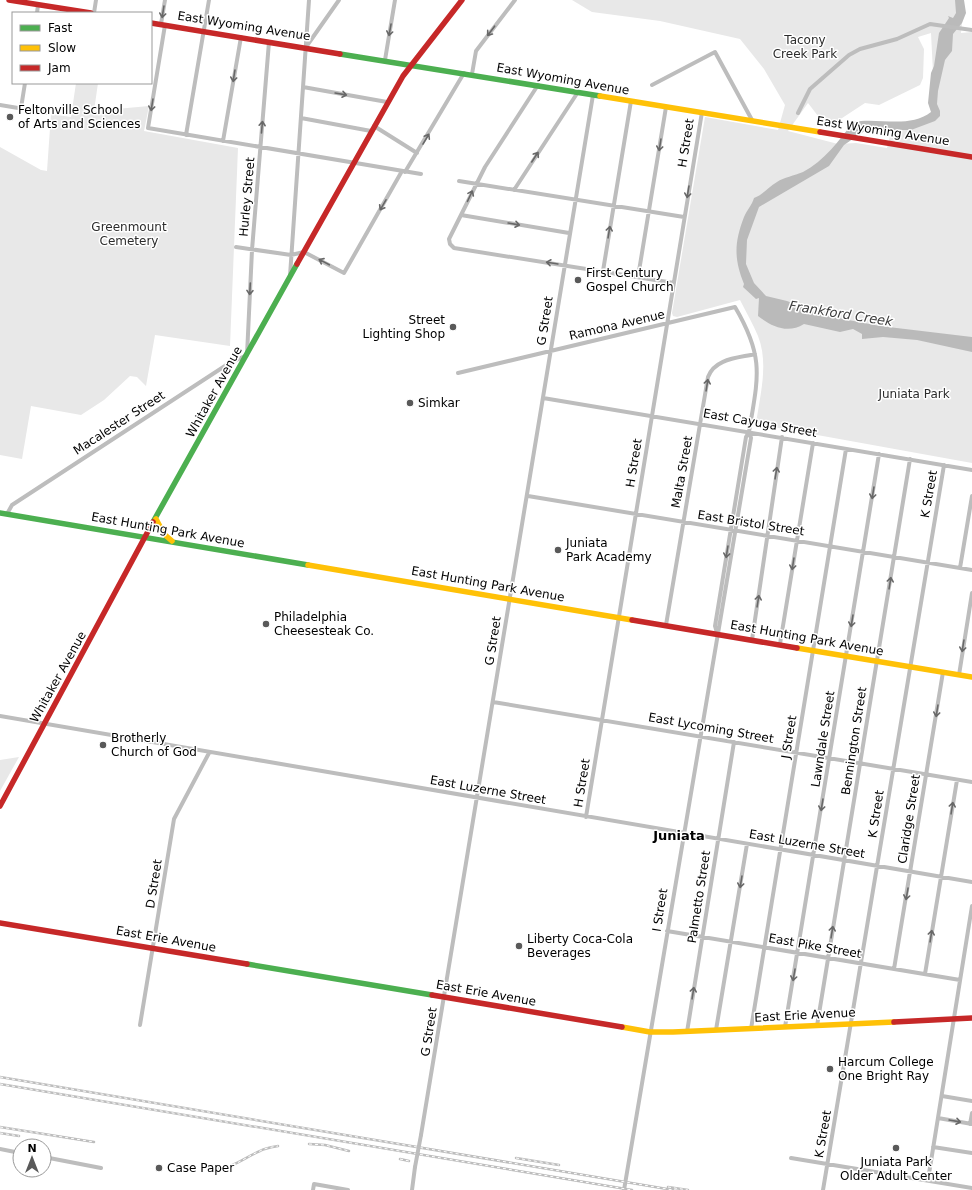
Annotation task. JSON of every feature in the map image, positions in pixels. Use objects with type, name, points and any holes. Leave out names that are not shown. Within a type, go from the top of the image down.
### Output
[{"type":"main road","points":[[9,0],[43,3],[88,12]]},
{"type":"main road","name":"Whitaker Avenue","points":[[0,806],[352,163],[387,102],[412,65],[462,0]]},
{"type":"main road","name":"East Wyoming Avenue","points":[[152,23],[472,74],[972,157]]},
{"type":"main road","name":"East Hunting Park Avenue","points":[[0,513],[972,677]]},
{"type":"main road","points":[[156,519],[164,534],[173,541]]},
{"type":"main road","name":"East Erie Avenue","points":[[0,923],[650,1032],[687,1032],[972,1018]]},
{"type":"street","points":[[93,12],[96,0]]},
{"type":"street","points":[[165,0],[163,25],[148,128],[421,174]]},
{"type":"street","points":[[186,135],[209,0]]},
{"type":"street","points":[[289,278],[309,0]]},
{"type":"street","points":[[306,47],[339,0]]},
{"type":"street","points":[[384,60],[395,0]]},
{"type":"street","points":[[472,74],[476,51],[515,0]]},
{"type":"street","points":[[38,12],[43,3]]},
{"type":"street","points":[[798,113],[810,89],[849,55],[860,49],[897,39],[924,26],[935,25],[972,30]]},
{"type":"street","points":[[224,141],[241,37]]},
{"type":"street","name":"Hurley Street","points":[[247,354],[252,250],[269,42]]},
{"type":"street","points":[[652,85],[715,52],[752,120]]},
{"type":"street","points":[[236,247],[291,255],[304,252],[344,273],[464,73]]},
{"type":"street","points":[[21,108],[25,84]]},
{"type":"street","points":[[538,86],[476,184],[449,239],[450,244],[454,248],[674,283]]},
{"type":"street","points":[[303,87],[387,102]]},
{"type":"street","points":[[514,190],[578,92]]},
{"type":"street","name":"G Street","points":[[412,1190],[528,496],[569,234],[593,95]]},
{"type":"street","points":[[603,271],[631,101]]},
{"type":"street","points":[[0,105],[48,113]]},
{"type":"street","points":[[638,277],[666,107]]},
{"type":"street","name":"H Street","points":[[586,817],[702,112]]},
{"type":"street","points":[[300,118],[373,128],[417,153]]},
{"type":"street","points":[[459,181],[684,217]]},
{"type":"street","points":[[462,215],[569,234]]},
{"type":"street","name":"Ramona Avenue","points":[[458,373],[735,307]]},
{"type":"street","name":"I Street","points":[[624,1190],[717,634],[715,626],[733,530],[746,437],[749,432],[757,382],[756,354],[751,338],[735,307]]},
{"type":"street","name":"Macalester Street","points":[[7,514],[12,505],[228,364],[247,354]]},
{"type":"street","name":"Malta Street","points":[[666,625],[710,370],[718,363],[756,354]]},
{"type":"street","name":"East Cayuga Street","points":[[543,398],[700,423],[972,470]]},
{"type":"street","points":[[752,640],[768,540],[766,535],[782,437]]},
{"type":"street","points":[[780,644],[813,443]]},
{"type":"street","name":"J Street","points":[[751,1029],[846,449]]},
{"type":"street","name":"Lawndale Street","points":[[785,1027],[879,454]]},
{"type":"street","name":"Bennington Street","points":[[817,1026],[910,459]]},
{"type":"street","name":"K Street","points":[[823,1190],[944,465]]},
{"type":"street","name":"East Bristol Street","points":[[528,496],[972,570]]},
{"type":"street","points":[[960,568],[972,496]]},
{"type":"street","points":[[959,675],[972,593]]},
{"type":"street","name":"Claridge Street","points":[[894,969],[943,672]]},
{"type":"street","name":"East Lycoming Street","points":[[493,702],[972,782]]},
{"type":"street","name":"East Luzerne Street","points":[[0,716],[209,753],[972,882]]},
{"type":"street","name":"Palmetto Street","points":[[687,1032],[734,742]]},
{"type":"street","name":"D Street","points":[[140,1025],[154,948],[174,819],[209,753]]},
{"type":"street","points":[[925,974],[957,780]]},
{"type":"street","points":[[716,1030],[747,844]]},
{"type":"street","points":[[928,1180],[972,906]]},
{"type":"street","name":"East Pike Street","points":[[667,931],[960,980]]},
{"type":"street","points":[[942,1096],[972,1101]]},
{"type":"street","points":[[938,1118],[971,1124],[972,1113]]},
{"type":"street","points":[[933,1147],[972,1153]]},
{"type":"street","points":[[0,1150],[12,1152]]},
{"type":"street","points":[[792,1158],[972,1188]]},
{"type":"street","points":[[52,1159],[101,1168]]},
{"type":"street","points":[[313,1190],[314,1184],[348,1190]]},
{"type":"green space","points":[[572,0],[960,0],[963,14],[961,33],[972,32],[972,463],[756,424],[763,380],[763,357],[758,336],[740,300],[677,317],[673,316],[672,313],[705,117],[778,130],[785,105],[764,69],[740,39],[660,21],[592,12]],"holes":[[[931,33],[935,112],[907,129],[891,132],[887,148],[856,143],[838,144],[788,131],[808,103],[818,116],[833,124],[865,103],[879,105],[920,85],[923,78],[924,49],[918,37]]]},
{"type":"green space","name":"Greenmount Cemetery","points":[[76,84],[98,84],[94,111],[149,106],[144,131],[238,148],[230,346],[155,335],[146,386],[137,377],[130,376],[104,400],[81,415],[31,406],[22,459],[0,455],[0,147],[41,170],[47,171],[51,114],[71,117]]},
{"type":"green space","points":[[19,757],[0,791],[0,760]]},
{"type":"shaded area","points":[[955,0],[964,0],[966,13],[962,23],[953,34],[952,51],[945,60],[938,91],[937,104],[940,111],[940,116],[935,121],[911,130],[866,130],[844,145],[829,166],[759,207],[747,240],[746,264],[754,283],[766,296],[787,301],[822,315],[880,326],[972,337],[972,352],[917,340],[883,337],[862,339],[862,334],[853,329],[840,332],[804,324],[792,329],[774,326],[758,316],[759,298],[756,299],[743,287],[744,284],[738,267],[736,251],[738,235],[744,217],[754,198],[780,180],[803,172],[818,162],[837,143],[853,122],[894,122],[913,120],[931,112],[928,103],[931,73],[934,66],[939,33],[949,18],[948,16],[953,18],[956,13]]},
{"type":"railway","points":[[0,1077],[673,1190]]},
{"type":"railway","points":[[0,1084],[632,1190]]},
{"type":"railway","points":[[0,1127],[94,1142]]},
{"type":"railway","points":[[0,1133],[19,1136]]},
{"type":"railway","points":[[309,1144],[325,1145],[349,1151]]},
{"type":"railway","points":[[209,1168],[224,1168],[236,1164],[262,1150],[278,1146]]},
{"type":"railway","points":[[516,1158],[559,1165]]},
{"type":"railway","points":[[400,1159],[409,1161]]},
{"type":"railway","points":[[668,1187],[688,1190]]},
{"type":"traffic: fast","points":[[340,54],[600,96]]},
{"type":"traffic: fast","points":[[153,522],[297,264]]},
{"type":"traffic: fast","points":[[0,513],[308,565]]},
{"type":"traffic: fast","points":[[247,964],[432,995]]},
{"type":"traffic: slow","points":[[600,96],[820,132]]},
{"type":"traffic: slow","points":[[156,519],[164,534],[172,541]]},
{"type":"traffic: slow","points":[[308,565],[632,620]]},
{"type":"traffic: slow","points":[[797,648],[972,677]]},
{"type":"traffic: slow","points":[[622,1027],[650,1032],[673,1032],[894,1022]]},
{"type":"traffic: jam","points":[[9,0],[85,12]]},
{"type":"traffic: jam","points":[[297,264],[403,76],[462,0]]},
{"type":"traffic: jam","points":[[152,23],[340,54]]},
{"type":"traffic: jam","points":[[820,132],[972,157]]},
{"type":"traffic: jam","points":[[0,806],[153,522]]},
{"type":"traffic: jam","points":[[632,620],[797,648]]},
{"type":"traffic: jam","points":[[0,923],[247,964]]},
{"type":"traffic: jam","points":[[432,995],[622,1027]]},
{"type":"traffic: jam","points":[[894,1022],[972,1018]]},
{"type":"place","name":"Feltonville School of Arts and Sciences","points":[[10,117]]},
{"type":"place","name":"First Century Gospel Church","points":[[578,280]]},
{"type":"place","name":"Street Lighting Shop","points":[[453,327]]},
{"type":"place","name":"Simkar","points":[[410,403]]},
{"type":"place","name":"Juniata Park Academy","points":[[558,550]]},
{"type":"place","name":"Philadelphia Cheesesteak Co.","points":[[266,624]]},
{"type":"place","name":"Brotherly Church of God","points":[[103,745]]},
{"type":"place","name":"Liberty Coca-Cola Beverages","points":[[519,946]]},
{"type":"place","name":"Harcum College One Bright Ray","points":[[830,1069]]},
{"type":"place","name":"Juniata Park Older Adult Center","points":[[896,1148]]},
{"type":"place","name":"Case Paper","points":[[159,1168]]},
{"type":"district","name":"Juniata","points":[[679,835]]},
{"type":"park label","name":"Tacony Creek Park","points":[[805,47]]},
{"type":"park label","name":"Juniata Park","points":[[914,394]]},
{"type":"water label","name":"Frankford Creek","points":[[841,313]]}]
